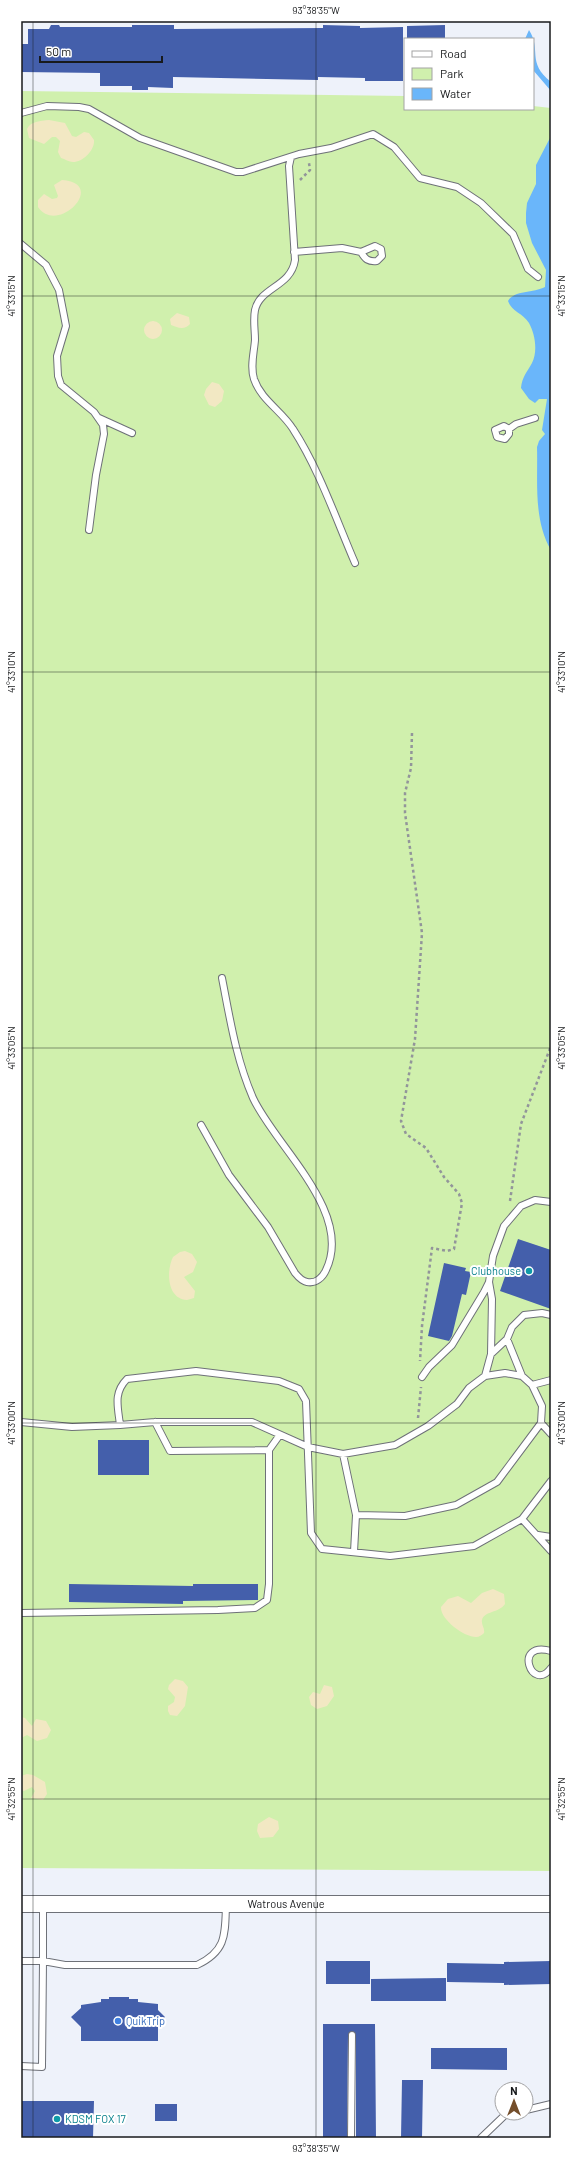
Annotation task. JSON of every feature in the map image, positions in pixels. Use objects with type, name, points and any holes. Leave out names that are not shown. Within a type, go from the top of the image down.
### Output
[{"type":"street","name":"Watrous Avenue","points":[[21,1904],[551,1904]]},
{"type":"lane","points":[[21,113],[47,106],[69,105],[84,108],[140,138],[236,172],[243,172],[307,152],[331,148],[373,134],[383,139],[401,153],[420,178],[465,191],[500,220],[517,239],[528,269],[538,277]]},
{"type":"lane","points":[[291,157],[289,166],[294,252],[293,269],[290,274],[264,296],[255,309],[252,366],[254,379],[267,400],[285,417],[299,439],[355,563]]},
{"type":"lane","points":[[21,244],[46,264],[59,290],[66,326],[57,356],[58,376],[61,385],[99,418],[132,433]]},
{"type":"lane","points":[[294,252],[342,248],[361,252]]},
{"type":"lane","points":[[89,530],[96,475],[104,434],[103,425],[99,418]]},
{"type":"lane","points":[[509,429],[516,424],[535,418]]},
{"type":"lane","points":[[201,1125],[226,1169],[272,1232],[295,1274],[299,1278],[309,1282],[319,1280],[325,1272],[331,1254],[331,1240],[328,1223],[309,1179],[275,1135],[253,1098],[236,1051],[222,978]]},
{"type":"lane","points":[[485,1376],[491,1354],[492,1299],[489,1282],[493,1256],[506,1223],[521,1206],[536,1200],[551,1202]]},
{"type":"lane","points":[[422,1377],[429,1367],[452,1346],[489,1282]]},
{"type":"lane","points":[[491,1354],[507,1339],[512,1326],[524,1315],[542,1313],[551,1315]]},
{"type":"lane","points":[[356,1515],[405,1516],[456,1505],[475,1496],[497,1482],[541,1423],[542,1406],[532,1385],[522,1376],[507,1339]]},
{"type":"lane","points":[[120,1425],[117,1399],[119,1387],[127,1379],[196,1371],[240,1375],[279,1382],[299,1389],[306,1402],[311,1533],[322,1549],[390,1556],[474,1546],[522,1519],[551,1481]]},
{"type":"lane","points":[[21,1422],[72,1427],[155,1422],[252,1422],[279,1436],[308,1447],[343,1454],[395,1445],[418,1432],[457,1404],[469,1388],[485,1376],[505,1373],[522,1376]]},
{"type":"lane","points":[[532,1385],[551,1380]]},
{"type":"lane","points":[[155,1422],[170,1451],[269,1450]]},
{"type":"lane","points":[[541,1423],[551,1434]]},
{"type":"lane","points":[[21,1613],[218,1610],[255,1608],[267,1600],[269,1584],[269,1450],[279,1436]]},
{"type":"lane","points":[[343,1454],[356,1515],[354,1552]]},
{"type":"lane","points":[[522,1519],[551,1551]]},
{"type":"lane","points":[[538,1535],[551,1537]]},
{"type":"lane","points":[[551,1651],[534,1652],[528,1657],[528,1663],[529,1668],[538,1673],[548,1672],[551,1668]]},
{"type":"lane","points":[[21,2066],[42,2067],[43,1904]]},
{"type":"lane","points":[[21,1961],[43,1961],[65,1965],[197,1964],[210,1959],[222,1945],[226,1929],[226,1904]]},
{"type":"lane","points":[[351,2138],[352,2035]]},
{"type":"lane","points":[[534,2108],[551,2104]]},
{"type":"lane","points":[[482,2138],[499,2121]]},
{"type":"path","points":[[298,181],[304,178],[310,170],[307,152]]},
{"type":"path","points":[[412,733],[411,768],[405,805],[422,933],[422,947],[418,980],[415,1039],[400,1121],[406,1134],[428,1151],[444,1177],[459,1194],[462,1203],[454,1249],[447,1251],[432,1248],[422,1326],[420,1358],[422,1377],[418,1432]]},
{"type":"path","points":[[506,1223],[522,1124],[551,1046]]},
{"type":"green space","points":[[21,91],[404,96],[404,110],[534,110],[534,106],[551,108],[551,1871],[21,1868]]},
{"type":"sand","points":[[49,120],[65,123],[72,136],[76,137],[84,132],[89,133],[94,140],[94,144],[88,155],[81,160],[72,162],[61,158],[58,152],[60,141],[56,137],[52,137],[44,144],[29,138],[27,129],[31,124]]},
{"type":"sand","points":[[62,180],[75,183],[80,190],[80,198],[75,206],[67,212],[57,215],[47,214],[38,207],[38,200],[44,194],[52,199],[57,198],[58,196],[54,185]]},
{"type":"sand","points":[[177,313],[189,317],[190,324],[188,326],[181,328],[171,325],[170,319]]},
{"type":"sand","points":[[153,321],[159,324],[162,330],[159,336],[153,339],[147,336],[144,330],[147,324]]},
{"type":"sand","points":[[212,382],[219,384],[224,391],[222,401],[215,407],[209,405],[204,395],[206,389]]},
{"type":"sand","points":[[185,1251],[192,1254],[197,1262],[193,1272],[184,1277],[195,1291],[194,1298],[187,1300],[175,1295],[172,1290],[169,1276],[169,1269],[173,1257],[180,1252]]},
{"type":"sand","points":[[493,1589],[504,1594],[505,1604],[499,1609],[483,1617],[482,1622],[484,1633],[479,1636],[471,1636],[459,1631],[444,1617],[441,1607],[448,1599],[458,1596],[471,1603],[482,1593]]},
{"type":"sand","points":[[175,1679],[183,1681],[188,1687],[185,1706],[177,1716],[170,1715],[168,1711],[168,1706],[174,1702],[175,1697],[168,1689],[169,1685]]},
{"type":"sand","points":[[324,1685],[332,1687],[334,1696],[327,1706],[317,1709],[311,1705],[309,1697],[313,1692],[320,1694]]},
{"type":"sand","points":[[21,1717],[25,1718],[32,1726],[36,1719],[46,1721],[51,1730],[47,1738],[37,1741],[27,1735],[21,1738]]},
{"type":"sand","points":[[27,1774],[33,1775],[45,1782],[47,1794],[43,1800],[31,1798],[35,1791],[32,1787],[24,1791],[21,1790],[21,1776]]},
{"type":"sand","points":[[269,1817],[278,1821],[279,1829],[273,1837],[260,1838],[257,1831],[258,1824]]},
{"type":"water","points":[[529,30],[533,38],[525,38]]},
{"type":"water","points":[[534,44],[536,62],[543,75],[551,82],[551,91],[534,71]]},
{"type":"water","points":[[551,136],[551,550],[541,526],[537,486],[537,447],[539,441],[545,434],[542,430],[547,399],[539,399],[535,403],[529,399],[521,388],[524,378],[534,358],[535,343],[533,332],[529,323],[512,308],[508,301],[511,297],[519,293],[545,287],[546,270],[532,243],[526,223],[526,213],[527,203],[536,184],[536,165]]},
{"type":"building","points":[[51,25],[59,25],[60,27],[132,27],[132,25],[174,25],[174,29],[323,28],[323,25],[360,26],[360,28],[403,27],[403,81],[365,81],[365,78],[318,77],[318,80],[173,77],[173,88],[148,87],[148,90],[132,90],[132,86],[100,86],[100,73],[21,72],[21,44],[28,44],[28,29],[49,29]]},
{"type":"building","points":[[445,25],[445,38],[407,38],[407,26]]},
{"type":"building","name":"Clubhouse","points":[[518,1239],[551,1250],[551,1309],[500,1291]]},
{"type":"building","points":[[444,1263],[466,1268],[465,1271],[471,1272],[466,1295],[462,1294],[452,1336],[449,1341],[428,1336]]},
{"type":"building","points":[[98,1440],[149,1440],[149,1475],[98,1475]]},
{"type":"building","points":[[69,1584],[193,1586],[193,1584],[258,1584],[258,1600],[183,1601],[183,1604],[69,1602]]},
{"type":"building","points":[[326,1961],[370,1961],[370,1984],[326,1984]]},
{"type":"building","points":[[551,1961],[551,1984],[504,1985],[504,1983],[447,1982],[447,1963],[504,1964],[504,1962]]},
{"type":"building","points":[[446,1978],[446,2001],[371,2001],[371,1979]]},
{"type":"building","name":"QuikTrip","points":[[109,1997],[129,1997],[129,1999],[138,1999],[138,2002],[158,2004],[158,2010],[165,2017],[158,2024],[158,2041],[81,2041],[81,2027],[71,2017],[81,2008],[81,2005],[101,2002],[101,1999],[109,1999]]},
{"type":"building","points":[[323,2024],[375,2024],[376,2138],[356,2138],[356,2035],[352,2031],[348,2035],[347,2138],[323,2138]]},
{"type":"building","points":[[431,2048],[507,2048],[507,2070],[431,2069]]},
{"type":"building","points":[[402,2080],[423,2080],[422,2138],[401,2138]]},
{"type":"building","name":"KDSM FOX 17","points":[[21,2101],[94,2101],[93,2138],[21,2138]]},
{"type":"building","points":[[155,2104],[177,2104],[177,2121],[155,2121]]},
{"type":"place","name":"Clubhouse","points":[[529,1271]]},
{"type":"place","name":"QuikTrip","points":[[118,2021]]},
{"type":"place","name":"KDSM FOX 17","points":[[57,2119]]}]
